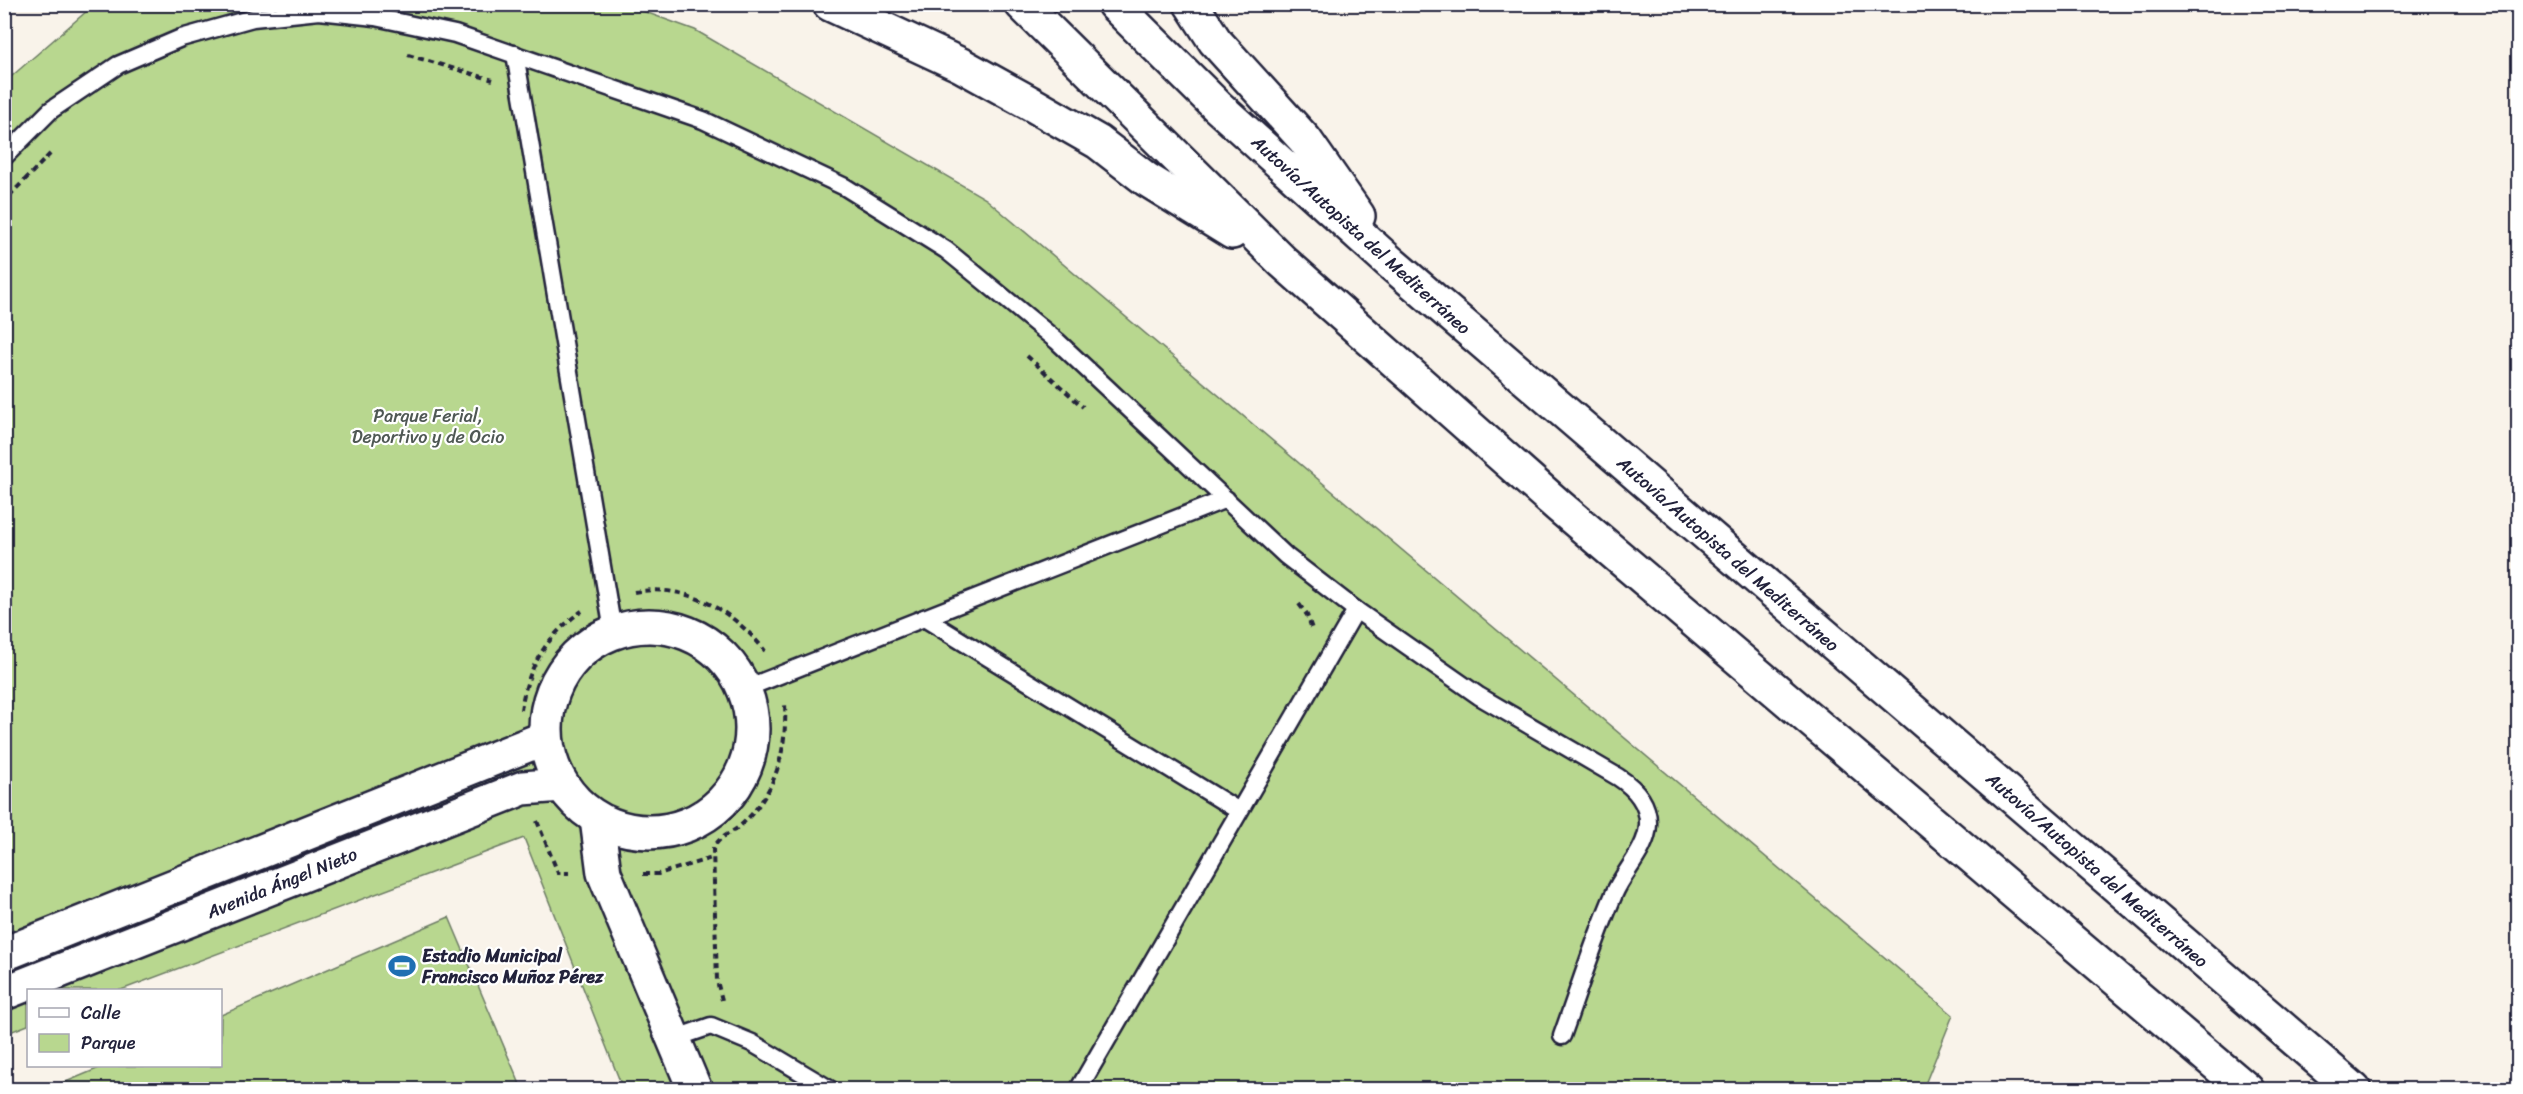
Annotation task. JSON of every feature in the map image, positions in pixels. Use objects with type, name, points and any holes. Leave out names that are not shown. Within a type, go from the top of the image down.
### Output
[{"type":"main road","points":[[830,4],[962,65],[1030,103],[1098,142],[1146,179],[1283,262]]},
{"type":"main road","points":[[1022,4],[1283,262],[1560,507],[2247,1089]]},
{"type":"main road","name":"Autovía/Autopista del Mediterráneo","points":[[1114,4],[1217,106],[1392,264],[2355,1089]]},
{"type":"main road","points":[[1191,4],[1215,41],[1305,140],[1392,264]]},
{"type":"main road","points":[[646,626],[679,630],[700,639],[718,652],[733,669],[744,689],[751,711],[752,734],[748,758],[732,789],[708,814],[688,825],[665,831],[631,830],[597,819],[578,804],[562,785],[551,762],[546,738],[546,715],[551,693],[561,673],[584,648],[613,632],[646,626]]},
{"type":"main road","name":"Avenida Ángel Nieto","points":[[4,954],[546,738]]},
{"type":"main road","name":"Avenida Ángel Nieto","points":[[4,993],[523,788],[562,785]]},
{"type":"main road","points":[[597,819],[604,873],[695,1089]]},
{"type":"lane","points":[[4,157],[51,110],[118,65],[181,38],[253,18],[319,11],[375,16],[455,34],[515,54],[703,120],[845,187],[946,250],[1029,318],[1286,556],[1356,610],[1479,696],[1618,777],[1640,796],[1646,809],[1648,823],[1646,838],[1614,892],[1562,1036]]},
{"type":"lane","points":[[515,54],[613,632]]},
{"type":"lane","points":[[744,689],[1226,499]]},
{"type":"lane","points":[[1077,1089],[1356,610]]},
{"type":"lane","points":[[924,618],[1239,811]]},
{"type":"lane","points":[[673,1039],[711,1026],[752,1043],[831,1089]]},
{"type":"path","points":[[400,52],[521,89]]},
{"type":"path","points":[[4,205],[10,195],[59,145]]},
{"type":"path","points":[[1021,350],[1091,415]]},
{"type":"path","points":[[1292,598],[1307,615],[1312,637]]},
{"type":"path","points":[[725,1005],[717,981],[712,858],[717,842],[738,828]]},
{"type":"green space","name":"Parque Ferial, Deportivo y de Ocio","points":[[95,4],[623,4],[695,30],[986,199],[1953,1015],[1923,1089],[623,1089],[524,838],[124,989],[27,989],[27,1025],[5,1034],[5,82]]},
{"type":"green space","name":"Estadio Municipal Francisco Muñoz Pérez","points":[[449,917],[522,1089],[49,1089],[102,1067],[222,1067],[222,1015]]},
{"type":"place","name":"Estadio Municipal Francisco Muñoz Pérez","points":[[402,966]]}]
